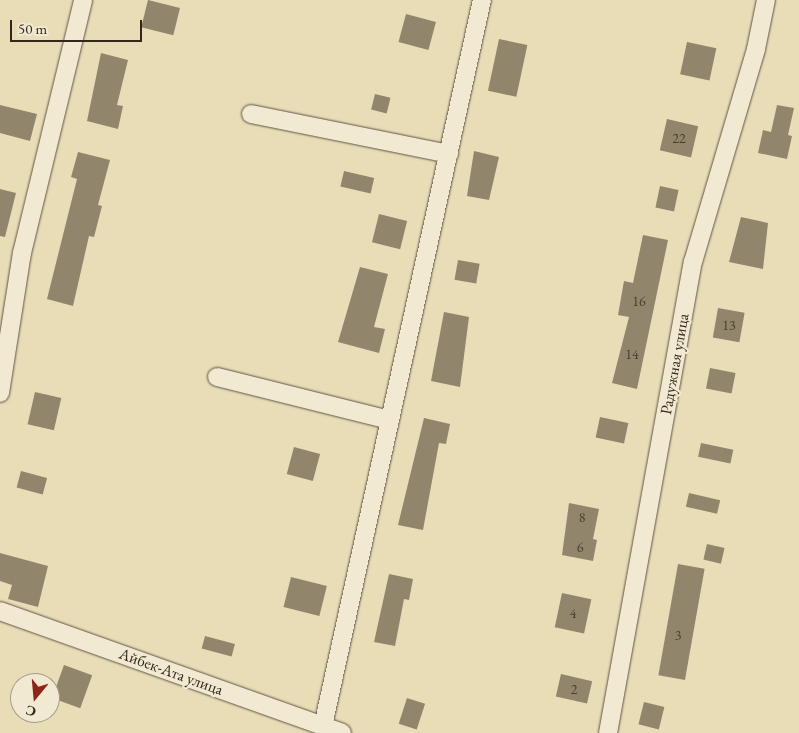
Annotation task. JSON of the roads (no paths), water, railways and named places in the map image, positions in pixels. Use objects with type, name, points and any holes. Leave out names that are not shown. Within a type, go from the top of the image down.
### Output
[{"type":"street","points":[[0,392],[22,252],[83,0]]},
{"type":"street","points":[[323,726],[482,0]]},
{"type":"street","name":"Радужная улица","points":[[608,733],[693,262],[756,49],[766,0]]},
{"type":"street","points":[[251,114],[449,154]]},
{"type":"street","points":[[217,377],[390,420]]},
{"type":"street","name":"Айбек-Ата улица","points":[[0,611],[342,733]]}]
